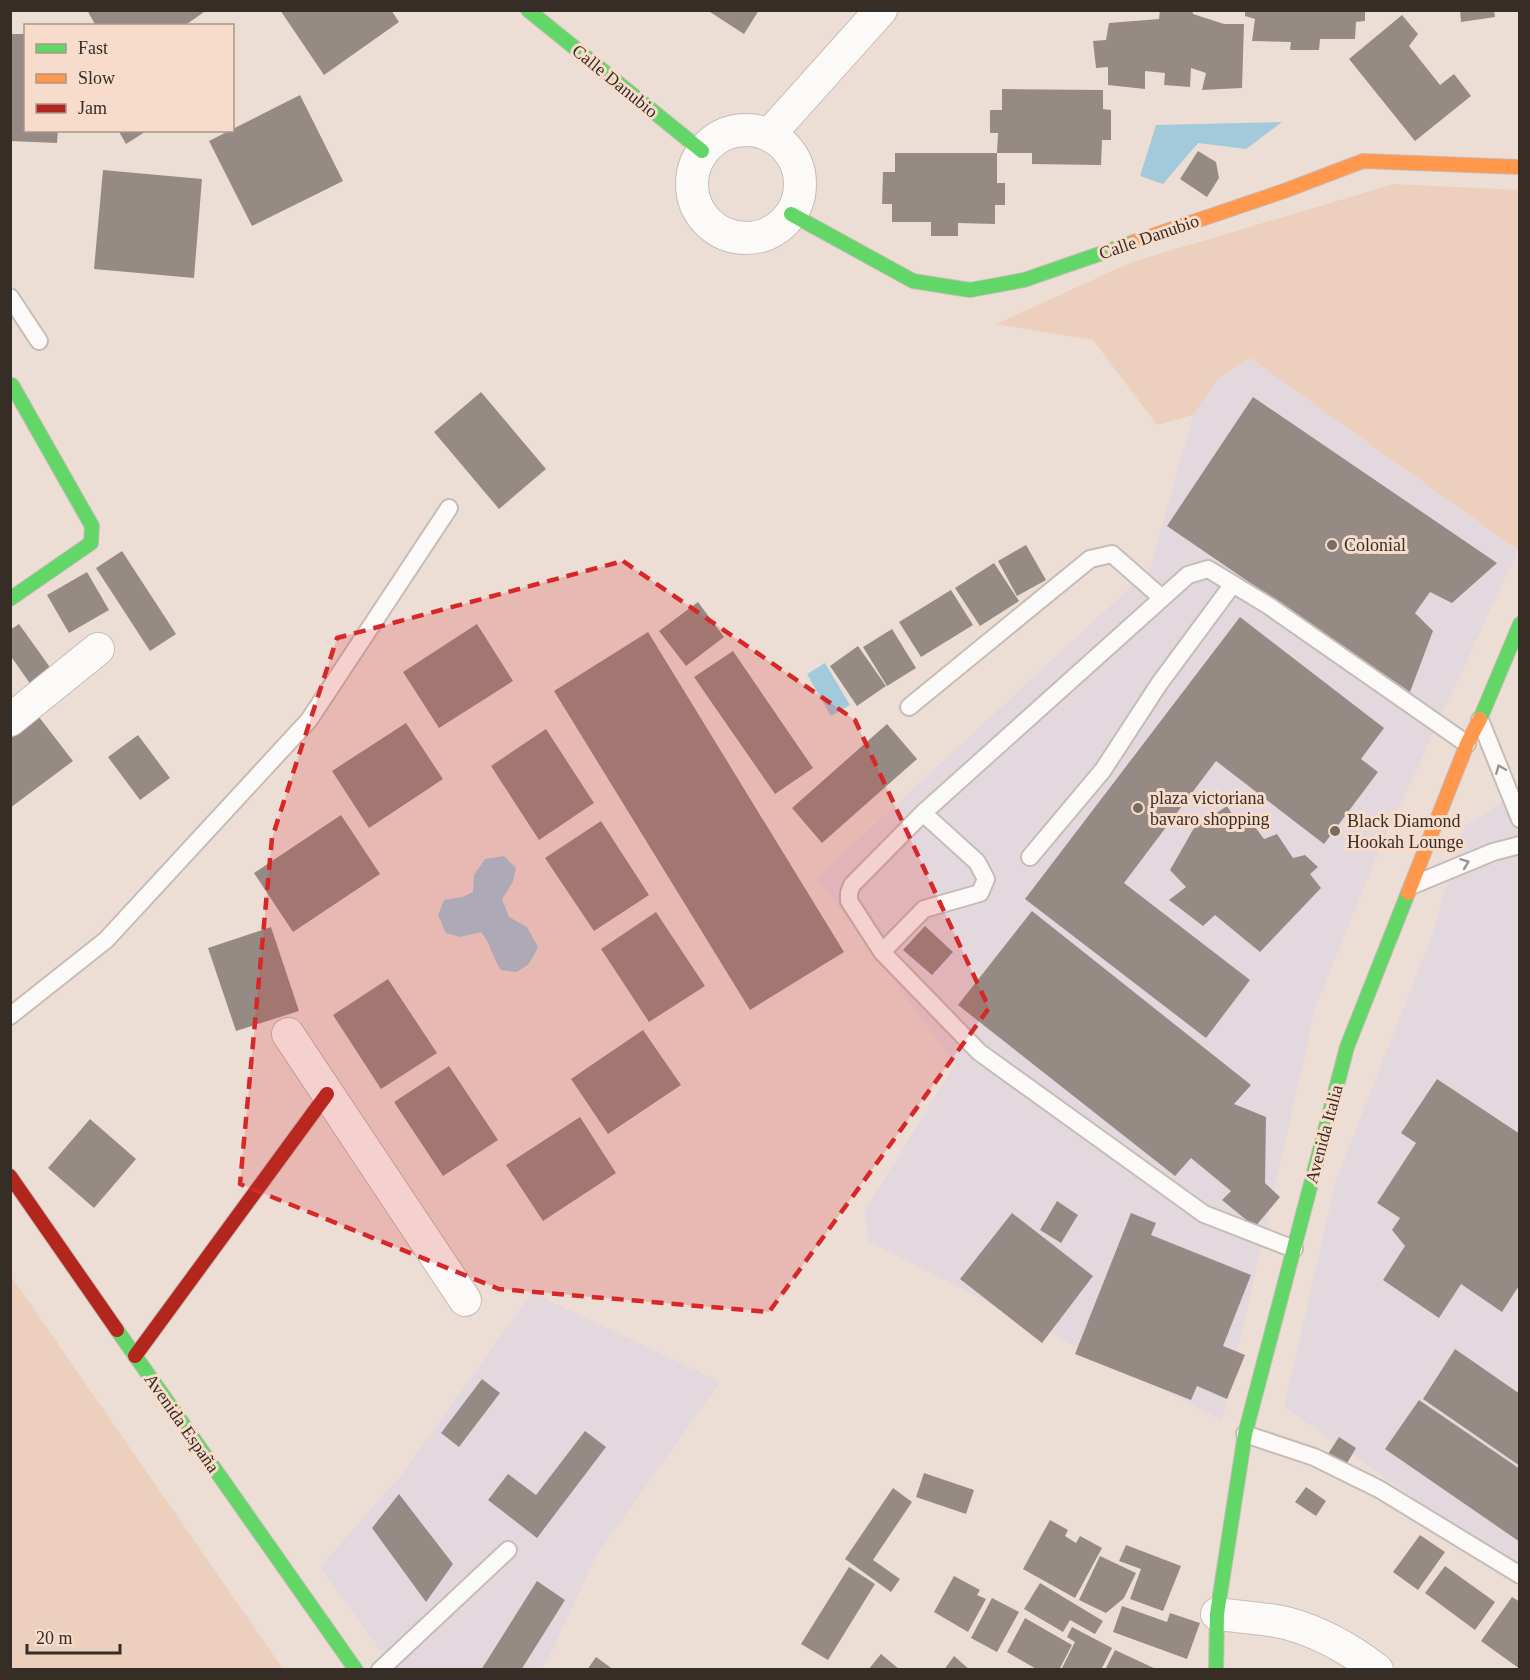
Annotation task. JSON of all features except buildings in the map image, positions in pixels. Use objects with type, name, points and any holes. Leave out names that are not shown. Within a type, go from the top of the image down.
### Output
[{"type":"street","name":"Calle Danubio","points":[[528,10],[702,151]]},
{"type":"street","points":[[769,135],[881,10]]},
{"type":"street","points":[[754,130],[769,135],[784,145],[794,160],[800,179],[798,197],[791,214],[778,228],[760,237],[741,239],[723,234],[707,223],[696,206],[691,188],[702,151],[713,141],[733,132],[754,130]]},
{"type":"street","name":"Calle Danubio","points":[[791,214],[913,281],[970,290],[1024,280],[1284,191],[1363,161],[1520,166]]},
{"type":"street","points":[[10,599],[92,543],[92,526],[12,385]]},
{"type":"street","name":"Avenida Italia","points":[[1216,1670],[1217,1614],[1245,1434],[1347,1047],[1467,744],[1480,720],[1520,624]]},
{"type":"street","points":[[10,720],[98,650]]},
{"type":"street","points":[[288,1034],[465,1300]]},
{"type":"street","points":[[135,1356],[327,1094]]},
{"type":"street","name":"Avenida España","points":[[10,1176],[356,1670]]},
{"type":"street","points":[[1217,1614],[1296,1626],[1350,1649],[1377,1670]]},
{"type":"lane","points":[[10,297],[39,341]]},
{"type":"lane","points":[[10,1016],[106,940],[309,720],[449,508]]},
{"type":"lane","points":[[909,707],[1090,559],[1112,554],[1162,598]]},
{"type":"lane","points":[[1294,1249],[1204,1214],[979,1052],[882,952],[849,901],[849,893],[852,885],[923,813],[1188,575],[1208,569],[1269,606],[1467,744]]},
{"type":"lane","points":[[1029,858],[1103,770],[1160,684],[1233,584]]},
{"type":"lane","points":[[1480,720],[1520,819]]},
{"type":"lane","points":[[882,952],[924,909],[980,893],[986,879],[977,862],[923,813]]},
{"type":"lane","points":[[1412,886],[1493,852],[1520,845]]},
{"type":"lane","points":[[1245,1434],[1314,1457],[1379,1489],[1520,1575]]},
{"type":"lane","points":[[380,1670],[508,1550]]},
{"type":"highlighted area","points":[[623,561],[855,720],[989,1008],[769,1312],[499,1289],[240,1184],[272,838],[337,638]]},
{"type":"shaded area","points":[[1394,184],[1519,190],[1518,550],[1250,358],[1218,378],[1193,415],[1157,425],[1093,340],[996,324],[1132,262]]},
{"type":"shaded area","points":[[1250,358],[1518,550],[1379,851],[1316,1006],[1222,1420],[869,1242],[864,1212],[955,1064],[817,878],[1150,569],[1193,415],[1218,378]]},
{"type":"shaded area","points":[[1519,792],[1519,1572],[1284,1407],[1336,1180],[1431,938],[1464,826]]},
{"type":"shaded area","points":[[11,1276],[283,1669],[11,1669]]},
{"type":"shaded area","points":[[532,1292],[720,1382],[597,1555],[547,1661],[541,1669],[394,1669],[320,1567],[402,1474]]},
{"type":"water","points":[[1282,122],[1246,149],[1198,143],[1163,184],[1140,176],[1156,125]]},
{"type":"water","points":[[825,663],[850,705],[831,716],[807,674]]},
{"type":"water","points":[[504,856],[516,868],[513,882],[502,899],[509,917],[527,927],[538,947],[529,964],[517,972],[501,970],[481,932],[460,937],[446,933],[438,915],[444,900],[462,897],[473,892],[474,875],[485,859]]},
{"type":"traffic: fast","points":[[528,10],[702,151]]},
{"type":"traffic: fast","points":[[791,214],[913,281],[970,290],[1024,280],[1134,242]]},
{"type":"traffic: fast","points":[[10,599],[91,543],[92,526],[12,385]]},
{"type":"traffic: fast","points":[[1480,719],[1520,624]]},
{"type":"traffic: fast","points":[[1216,1670],[1217,1614],[1245,1434],[1347,1047],[1408,893]]},
{"type":"traffic: fast","points":[[117,1330],[356,1670]]},
{"type":"traffic: slow","points":[[1134,242],[1284,191],[1363,161],[1520,167]]},
{"type":"traffic: slow","points":[[1408,893],[1467,744],[1480,719]]},
{"type":"traffic: jam","points":[[135,1356],[327,1094]]},
{"type":"traffic: jam","points":[[10,1176],[117,1330]]},
{"type":"place","name":"Colonial","points":[[1332,545]]},
{"type":"place","name":"plaza victoriana bavaro shopping","points":[[1138,808]]},
{"type":"place","name":"Black Diamond Hookah Lounge","points":[[1335,831]]}]
